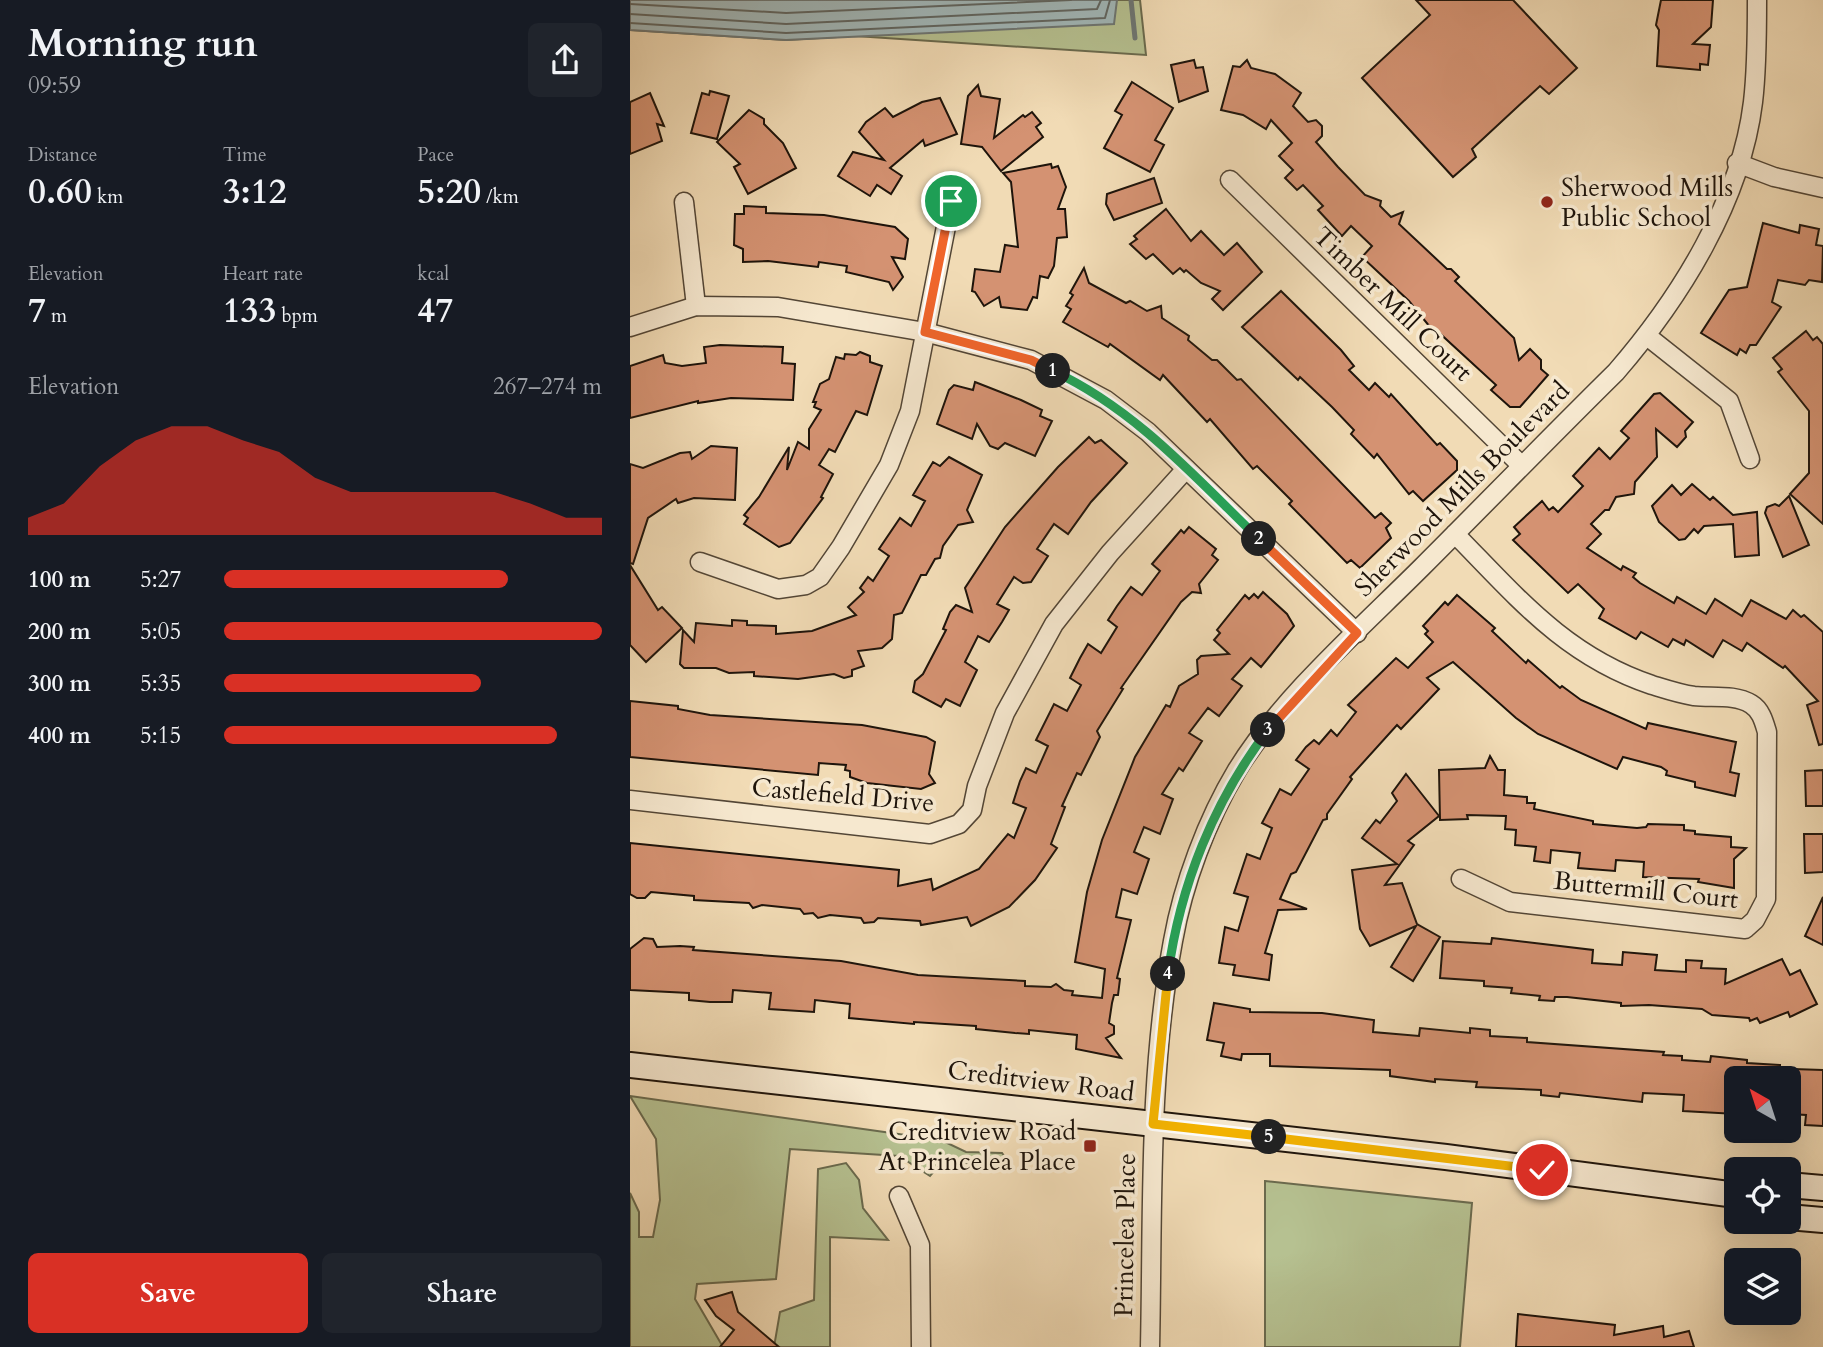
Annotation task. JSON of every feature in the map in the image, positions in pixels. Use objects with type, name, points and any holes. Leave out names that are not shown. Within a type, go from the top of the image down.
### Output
[{"type":"main road","name":"Creditview Road","points":[[630,1065],[1153,1124],[1724,1194]]},
{"type":"main road","points":[[1801,1186],[1823,1188]]},
{"type":"main road","points":[[1801,1218],[1823,1220]]},
{"type":"street","name":"Sherwood Mills Boulevard","points":[[1153,1124],[1173,940],[1182,903],[1216,810],[1238,768],[1270,726],[1357,633],[1616,372],[1647,336],[1687,274],[1714,223],[1737,163],[1753,103],[1757,0]]},
{"type":"street","points":[[1737,163],[1774,177],[1823,188]]},
{"type":"street","name":"Timber Mill Court","points":[[1230,180],[1521,465]]},
{"type":"street","points":[[700,562],[778,589],[806,584],[820,576],[889,465],[910,411],[951,201]]},
{"type":"street","points":[[684,202],[696,306]]},
{"type":"street","points":[[630,327],[696,306],[778,307],[925,332],[1031,360],[1106,400],[1148,432],[1357,633]]},
{"type":"street","points":[[1647,336],[1729,401],[1750,459]]},
{"type":"street","name":"Castlefield Drive","points":[[630,800],[930,834],[959,824],[972,810],[977,786],[1005,713],[1054,624],[1110,553],[1186,469]]},
{"type":"street","name":"Buttermill Court","points":[[1455,534],[1513,594],[1571,647],[1609,668],[1652,685],[1691,695],[1738,699],[1753,705],[1763,718],[1767,732],[1766,899],[1755,920],[1745,929],[1510,902],[1461,879]]},
{"type":"street","name":"Princelea Place","points":[[1150,1347],[1153,1124]]},
{"type":"street","points":[[899,1196],[920,1245],[921,1347]]},
{"type":"green space","points":[[630,0],[1140,0],[1146,55],[855,36],[786,40],[630,30]]},
{"type":"green space","points":[[630,1096],[941,1140],[966,1152],[1002,1153],[1012,1167],[943,1161],[930,1176],[899,1156],[790,1149],[776,1279],[697,1284],[695,1299],[723,1347],[630,1347],[630,1193],[639,1212],[639,1237],[653,1237],[660,1200],[656,1139]]},
{"type":"green space","points":[[846,1163],[859,1180],[863,1208],[888,1240],[830,1237],[830,1347],[774,1347],[780,1312],[814,1300],[818,1169]]},
{"type":"green space","points":[[1265,1181],[1472,1203],[1460,1347],[1265,1347]]},
{"type":"water","points":[[630,0],[1117,0],[1114,24],[786,40],[630,30]]},
{"type":"building","points":[[1416,0],[1513,0],[1577,68],[1549,94],[1540,86],[1472,149],[1476,157],[1453,177],[1362,78],[1430,15]]},
{"type":"building","points":[[1661,0],[1713,0],[1711,27],[1693,44],[1710,45],[1708,65],[1700,64],[1700,70],[1657,66],[1659,30],[1656,25]]},
{"type":"building","points":[[1194,60],[1196,68],[1203,67],[1208,91],[1179,102],[1171,65]]},
{"type":"building","points":[[1247,60],[1251,68],[1275,74],[1301,93],[1293,106],[1308,122],[1316,120],[1322,126],[1322,136],[1316,142],[1365,195],[1381,201],[1380,206],[1391,217],[1403,212],[1399,224],[1447,269],[1451,269],[1459,277],[1455,281],[1514,338],[1519,360],[1530,349],[1541,360],[1541,369],[1548,375],[1520,407],[1510,407],[1491,390],[1496,385],[1436,330],[1434,332],[1409,301],[1362,257],[1372,246],[1351,226],[1342,236],[1318,210],[1323,206],[1303,185],[1297,190],[1285,178],[1293,170],[1279,156],[1292,143],[1271,120],[1266,129],[1243,115],[1221,110],[1233,66],[1240,67]]},
{"type":"building","points":[[1132,82],[1173,108],[1155,140],[1164,145],[1150,172],[1104,148],[1122,115],[1115,111]]},
{"type":"building","points":[[978,85],[981,96],[1000,99],[994,138],[1023,115],[1025,117],[1032,112],[1041,123],[1036,127],[1043,137],[1001,171],[982,147],[961,144],[968,96]]},
{"type":"building","points":[[710,91],[729,96],[717,139],[691,133],[702,93],[709,95]]},
{"type":"building","points":[[650,93],[664,126],[657,124],[662,141],[630,154],[630,102]]},
{"type":"building","points":[[940,98],[957,134],[925,146],[923,140],[890,168],[902,176],[891,194],[877,185],[870,196],[838,176],[853,152],[884,160],[859,132],[866,122],[885,108],[893,117],[922,102]]},
{"type":"building","points":[[749,110],[764,119],[764,124],[783,143],[796,168],[748,194],[734,167],[740,164],[717,142]]},
{"type":"building","points":[[1051,164],[1052,168],[1058,166],[1066,187],[1058,209],[1065,209],[1067,237],[1057,238],[1054,266],[1048,278],[1040,276],[1037,298],[1033,297],[1027,310],[1001,307],[999,297],[984,306],[972,291],[975,269],[1000,272],[1005,245],[1018,247],[1011,182],[1003,173]]},
{"type":"building","points":[[1154,178],[1162,203],[1114,220],[1106,204],[1107,194]]},
{"type":"building","points":[[744,206],[766,207],[766,213],[824,215],[895,227],[908,239],[905,259],[892,257],[903,277],[893,290],[889,282],[846,272],[847,266],[819,262],[818,267],[768,261],[743,262],[743,249],[734,245],[735,214],[744,214]]},
{"type":"building","points":[[1166,209],[1191,241],[1201,231],[1224,255],[1237,243],[1262,272],[1223,310],[1212,299],[1220,291],[1201,283],[1186,270],[1184,272],[1180,268],[1173,274],[1153,254],[1146,259],[1130,244],[1137,239],[1134,236]]},
{"type":"building","points":[[1763,223],[1799,233],[1800,225],[1819,229],[1816,245],[1823,246],[1822,282],[1809,280],[1805,285],[1778,280],[1772,302],[1781,307],[1756,345],[1750,345],[1746,353],[1740,349],[1737,355],[1701,333],[1729,290],[1747,287]]},
{"type":"building","points":[[1084,268],[1089,283],[1126,303],[1130,301],[1147,311],[1161,306],[1162,318],[1189,336],[1188,340],[1212,360],[1217,360],[1237,380],[1241,379],[1375,518],[1381,513],[1391,523],[1386,528],[1391,538],[1360,568],[1351,560],[1347,563],[1289,504],[1292,501],[1257,466],[1253,469],[1210,419],[1207,422],[1163,375],[1160,380],[1110,344],[1108,347],[1063,322],[1071,309],[1066,306],[1073,295],[1070,293]]},
{"type":"building","points":[[1281,291],[1341,350],[1354,366],[1349,370],[1369,390],[1375,383],[1389,397],[1391,394],[1437,445],[1440,443],[1457,461],[1457,470],[1423,501],[1413,491],[1409,494],[1377,454],[1374,458],[1351,434],[1354,430],[1332,407],[1300,377],[1298,380],[1242,327]]},
{"type":"building","points":[[1806,331],[1813,340],[1817,337],[1823,344],[1823,524],[1790,494],[1809,473],[1809,411],[1778,372],[1782,369],[1773,358]]},
{"type":"building","points":[[704,347],[783,347],[782,363],[795,364],[793,400],[731,398],[698,401],[630,418],[630,366],[663,355],[665,363],[682,366],[706,363]]},
{"type":"building","points":[[860,352],[870,356],[870,362],[882,366],[867,415],[856,411],[835,452],[829,449],[819,465],[833,474],[821,497],[823,498],[790,543],[779,547],[744,524],[748,518],[744,515],[759,497],[789,447],[787,470],[798,442],[809,449],[809,429],[821,410],[814,407],[816,402],[813,402],[820,384],[829,379],[836,357],[844,359],[845,354],[856,355]]},
{"type":"building","points":[[975,382],[1042,410],[1040,416],[1052,421],[1035,456],[1005,443],[998,449],[990,446],[977,424],[972,439],[937,424],[949,390],[954,385],[973,390]]},
{"type":"building","points":[[1660,393],[1693,422],[1685,431],[1686,437],[1677,447],[1656,429],[1657,457],[1635,482],[1634,494],[1616,497],[1609,510],[1605,510],[1591,524],[1601,534],[1587,548],[1621,570],[1623,566],[1636,573],[1633,577],[1640,583],[1674,603],[1677,597],[1706,614],[1715,599],[1742,616],[1751,600],[1786,619],[1793,610],[1801,617],[1804,615],[1823,632],[1823,744],[1819,745],[1807,705],[1818,701],[1785,666],[1783,668],[1747,643],[1742,651],[1723,640],[1713,657],[1686,640],[1684,645],[1673,639],[1668,647],[1641,632],[1636,639],[1599,618],[1604,609],[1578,584],[1568,593],[1513,540],[1520,534],[1514,527],[1542,501],[1549,510],[1553,507],[1558,512],[1583,486],[1573,476],[1599,448],[1610,459],[1629,438],[1621,431],[1654,394]]},
{"type":"building","points":[[1089,437],[1095,443],[1101,440],[1127,463],[1091,502],[1068,534],[1054,524],[1037,549],[1048,556],[1031,582],[1023,583],[1014,577],[997,604],[1009,610],[989,642],[978,636],[965,662],[977,670],[960,706],[946,699],[941,707],[913,692],[915,681],[923,674],[946,630],[943,629],[950,612],[956,605],[972,612],[965,588],[1005,527],[1058,467]]},
{"type":"building","points":[[711,446],[737,448],[735,500],[694,498],[678,503],[676,499],[648,518],[633,564],[630,563],[630,464],[643,468],[680,453],[690,452],[692,459]]},
{"type":"building","points":[[949,457],[982,475],[967,510],[973,522],[958,525],[943,546],[940,558],[935,559],[926,575],[921,575],[902,613],[894,615],[892,639],[882,648],[858,651],[864,666],[852,670],[852,676],[844,678],[834,674],[798,679],[754,676],[754,672],[729,673],[716,668],[684,668],[680,664],[683,630],[694,642],[696,623],[732,626],[732,620],[747,621],[747,625],[776,626],[776,634],[812,631],[856,615],[848,607],[864,592],[860,588],[868,577],[873,581],[889,556],[879,549],[900,518],[911,526],[925,501],[913,495],[933,462],[940,466]]},
{"type":"building","points":[[1692,484],[1710,500],[1713,497],[1733,515],[1757,512],[1759,555],[1735,557],[1733,524],[1704,526],[1698,533],[1694,529],[1685,539],[1679,540],[1659,522],[1652,506],[1672,485],[1681,495]]},
{"type":"building","points":[[1789,496],[1809,545],[1783,557],[1765,513],[1767,507],[1775,504],[1779,506]]},
{"type":"building","points":[[1189,527],[1216,549],[1212,555],[1218,560],[1199,584],[1201,593],[1192,592],[1181,602],[1121,688],[1123,689],[1097,731],[1100,737],[1081,775],[1077,773],[1062,806],[1065,807],[1051,844],[1057,848],[1035,880],[1009,907],[971,926],[967,917],[921,925],[920,921],[878,918],[874,922],[864,923],[861,918],[830,915],[818,918],[813,913],[804,914],[800,909],[762,905],[753,908],[749,903],[694,900],[694,896],[651,892],[645,898],[637,898],[630,894],[630,843],[899,870],[898,886],[931,879],[933,890],[979,869],[1008,834],[1014,838],[1026,808],[1013,803],[1020,781],[1026,768],[1036,773],[1048,746],[1036,740],[1054,704],[1067,711],[1081,685],[1070,678],[1088,644],[1101,653],[1117,627],[1108,620],[1117,606],[1131,587],[1142,595],[1160,571],[1152,564],[1181,530],[1184,533]]},
{"type":"building","points":[[630,565],[658,610],[662,607],[682,628],[646,662],[630,645]]},
{"type":"building","points":[[1263,592],[1287,614],[1294,626],[1261,667],[1251,658],[1232,679],[1242,686],[1219,716],[1208,708],[1189,733],[1202,741],[1183,771],[1179,768],[1162,794],[1173,799],[1160,834],[1144,827],[1134,852],[1149,859],[1137,894],[1122,889],[1116,917],[1131,920],[1117,978],[1120,979],[1118,995],[1114,995],[1109,1023],[1114,1026],[1114,1034],[1106,1038],[1121,1058],[1076,1049],[1077,1035],[1029,1030],[1029,1034],[1015,1033],[976,1029],[976,1026],[849,1018],[850,1004],[815,1000],[814,1012],[769,1009],[771,993],[733,990],[732,1002],[710,1002],[689,1000],[689,993],[630,990],[630,949],[644,938],[653,939],[657,947],[694,947],[693,950],[841,961],[918,975],[1025,981],[1025,986],[1051,987],[1056,984],[1064,990],[1073,991],[1072,995],[1102,998],[1105,969],[1075,962],[1087,892],[1102,840],[1135,757],[1166,705],[1170,707],[1179,686],[1198,674],[1197,660],[1201,656],[1229,654],[1214,640],[1220,633],[1217,630],[1245,595],[1249,599],[1254,594],[1258,598]]},
{"type":"building","points":[[1457,595],[1495,628],[1492,631],[1526,663],[1528,660],[1560,688],[1562,686],[1581,700],[1646,729],[1648,723],[1736,742],[1730,772],[1739,774],[1735,796],[1695,787],[1695,782],[1666,775],[1667,771],[1661,767],[1623,757],[1617,769],[1538,734],[1453,662],[1427,678],[1439,689],[1401,729],[1397,725],[1350,777],[1352,779],[1327,814],[1327,819],[1323,820],[1296,872],[1291,874],[1280,899],[1307,909],[1278,910],[1265,953],[1272,955],[1269,980],[1233,975],[1235,965],[1219,963],[1225,927],[1238,931],[1248,897],[1234,893],[1247,854],[1260,859],[1272,828],[1262,823],[1280,789],[1291,795],[1309,769],[1296,760],[1314,740],[1319,744],[1331,730],[1337,736],[1356,712],[1348,705],[1396,658],[1408,668],[1433,642],[1425,634],[1428,631],[1423,626],[1445,602],[1448,605]]},
{"type":"building","points":[[630,701],[678,706],[678,709],[710,715],[862,725],[926,737],[935,742],[929,774],[935,783],[921,789],[867,783],[850,777],[850,771],[845,770],[846,765],[819,763],[818,775],[630,757]]},
{"type":"building","points":[[1490,756],[1498,770],[1505,770],[1504,795],[1527,797],[1527,803],[1535,803],[1534,809],[1593,821],[1593,824],[1637,828],[1646,827],[1648,824],[1684,825],[1684,830],[1695,831],[1695,834],[1731,837],[1731,847],[1746,848],[1734,859],[1734,888],[1698,882],[1699,879],[1643,877],[1644,862],[1616,860],[1615,871],[1578,868],[1580,853],[1551,850],[1550,863],[1534,861],[1536,847],[1515,845],[1516,830],[1505,829],[1506,816],[1467,815],[1468,819],[1440,820],[1439,770],[1485,768]]},
{"type":"building","points":[[1823,770],[1823,806],[1806,806],[1805,771]]},
{"type":"building","points":[[1406,774],[1439,816],[1408,841],[1414,845],[1385,885],[1402,883],[1417,924],[1440,937],[1413,981],[1391,967],[1416,926],[1370,946],[1360,929],[1352,870],[1397,864],[1362,838],[1376,820],[1380,823],[1397,801],[1392,793]]},
{"type":"building","points":[[1804,834],[1823,834],[1823,872],[1805,873]]},
{"type":"building","points":[[1823,897],[1823,945],[1805,936]]},
{"type":"building","points":[[1492,938],[1593,950],[1592,963],[1622,965],[1623,952],[1657,955],[1655,970],[1686,972],[1686,960],[1702,961],[1701,968],[1726,969],[1725,984],[1782,959],[1790,975],[1800,970],[1817,1004],[1790,1017],[1788,1012],[1760,1023],[1757,1018],[1750,1021],[1749,1018],[1712,1015],[1702,1009],[1621,1006],[1621,1003],[1567,997],[1555,997],[1554,1001],[1539,1000],[1540,996],[1511,993],[1512,988],[1484,986],[1484,981],[1440,978],[1443,941],[1491,944]]},
{"type":"building","points":[[1214,1003],[1250,1009],[1250,1012],[1322,1013],[1374,1020],[1373,1032],[1419,1036],[1420,1028],[1470,1033],[1470,1028],[1490,1030],[1490,1036],[1527,1038],[1527,1042],[1664,1052],[1663,1055],[1682,1056],[1682,1060],[1710,1062],[1711,1056],[1780,1066],[1724,1066],[1724,1113],[1683,1111],[1684,1095],[1643,1093],[1642,1102],[1560,1093],[1559,1097],[1541,1095],[1541,1090],[1476,1087],[1477,1082],[1435,1079],[1435,1082],[1390,1076],[1390,1070],[1270,1066],[1270,1054],[1242,1054],[1241,1060],[1221,1056],[1224,1043],[1207,1040]]},
{"type":"building","points":[[1801,1069],[1823,1070],[1823,1126],[1805,1125],[1806,1115],[1801,1115]]},
{"type":"building","points":[[732,1292],[738,1312],[779,1347],[720,1347],[734,1330],[716,1316],[705,1300]]},
{"type":"building","points":[[1518,1314],[1615,1325],[1614,1335],[1663,1326],[1664,1337],[1689,1331],[1694,1347],[1516,1347]]},
{"type":"waterway","points":[[1131,0],[1135,38]]},
{"type":"place","name":"Sherwood Mills Public School","points":[[1547,202]]},
{"type":"place","name":"Creditview Road At Princelea Place","points":[[1090,1146]]},
{"type":"route","points":[[951,201],[925,332],[1031,360],[1106,400],[1148,432],[1357,633],[1270,726],[1238,768],[1216,810],[1182,903],[1173,940],[1153,1124],[1542,1170]]}]
